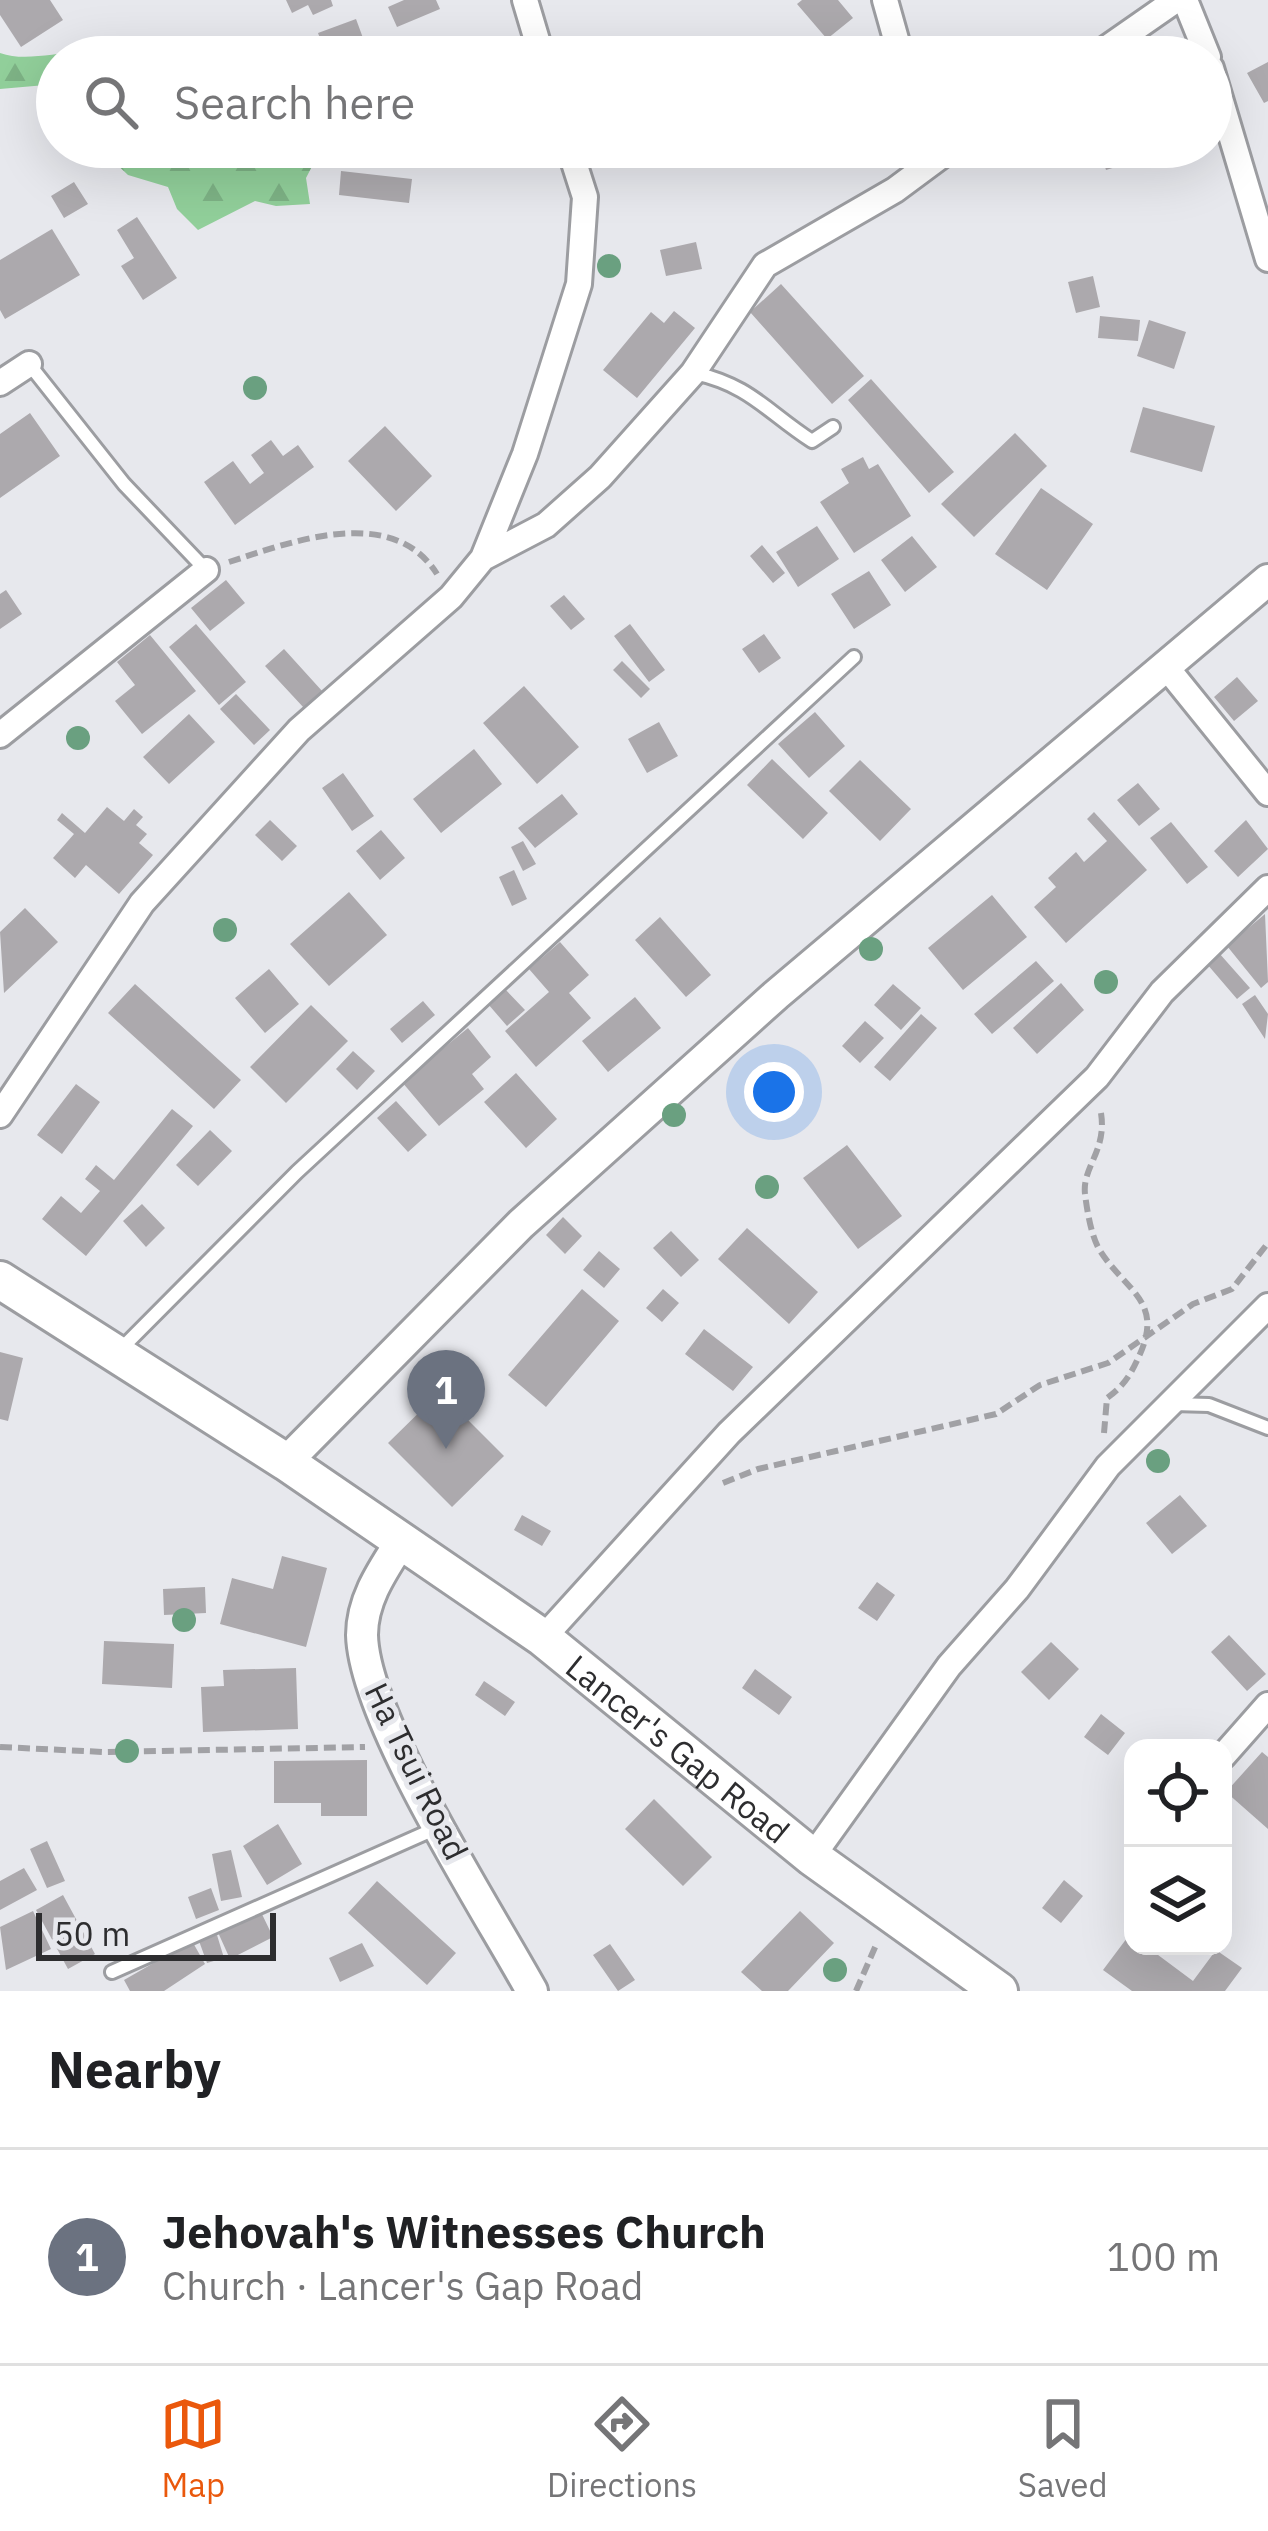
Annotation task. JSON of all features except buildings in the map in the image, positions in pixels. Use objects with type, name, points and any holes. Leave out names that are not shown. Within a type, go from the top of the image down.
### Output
[{"type":"main road","name":"Lancer's Gap Road","points":[[0,1280],[286,1462],[543,1639],[812,1857],[999,1991]]},
{"type":"street","points":[[525,0],[536,36]]},
{"type":"street","points":[[885,0],[895,36]]},
{"type":"street","points":[[1126,36],[1180,0],[1198,36]]},
{"type":"street","points":[[1232,120],[1258,184],[1268,260]]},
{"type":"street","points":[[0,1115],[142,903],[298,730],[451,597],[483,558],[525,454],[579,284],[585,197],[576,168]]},
{"type":"street","points":[[483,558],[546,525],[601,477],[693,373],[765,265],[895,190],[916,168]]},
{"type":"street","points":[[0,382],[28,364]]},
{"type":"street","points":[[0,735],[206,570]]},
{"type":"street","points":[[286,1462],[521,1224],[776,995],[1268,580]]},
{"type":"street","points":[[1167,668],[1268,794]]},
{"type":"street","points":[[543,1639],[729,1433],[1096,1077],[1162,992],[1268,888]]},
{"type":"street","points":[[812,1857],[949,1666],[1018,1589],[1108,1466],[1268,1306]]},
{"type":"street","name":"Ha Tsui Road","points":[[400,1543],[371,1590],[362,1633],[372,1684],[440,1827],[532,1991]]},
{"type":"street","points":[[1232,1746],[1268,1705]]},
{"type":"lane","points":[[28,364],[124,484],[206,570]]},
{"type":"lane","points":[[693,373],[748,392],[812,441],[832,428]]},
{"type":"lane","points":[[117,1353],[297,1172],[854,656]]},
{"type":"lane","points":[[1172,1403],[1209,1405],[1268,1428]]},
{"type":"lane","points":[[112,1972],[440,1827]]},
{"type":"path","points":[[206,570],[315,534],[401,540],[430,564],[451,597]]},
{"type":"path","points":[[1096,1077],[1105,1139],[1084,1186],[1086,1202],[1097,1246],[1146,1307],[1150,1330],[1127,1383],[1107,1398],[1103,1426],[1108,1466]]},
{"type":"path","points":[[673,1496],[758,1469],[996,1414],[1040,1385],[1108,1363],[1150,1330],[1232,1289],[1268,1243]]},
{"type":"path","points":[[0,1747],[104,1752],[399,1747]]},
{"type":"path","points":[[856,1991],[891,1913]]},
{"type":"green space","points":[[0,53],[36,56],[36,86],[0,89]]},
{"type":"green space","points":[[121,168],[311,168],[306,178],[310,204],[276,206],[255,201],[198,230],[177,209],[168,187],[128,175]]},
{"type":"place","name":"Jehovah's Witnesses Church","points":[[446,1449]]}]
